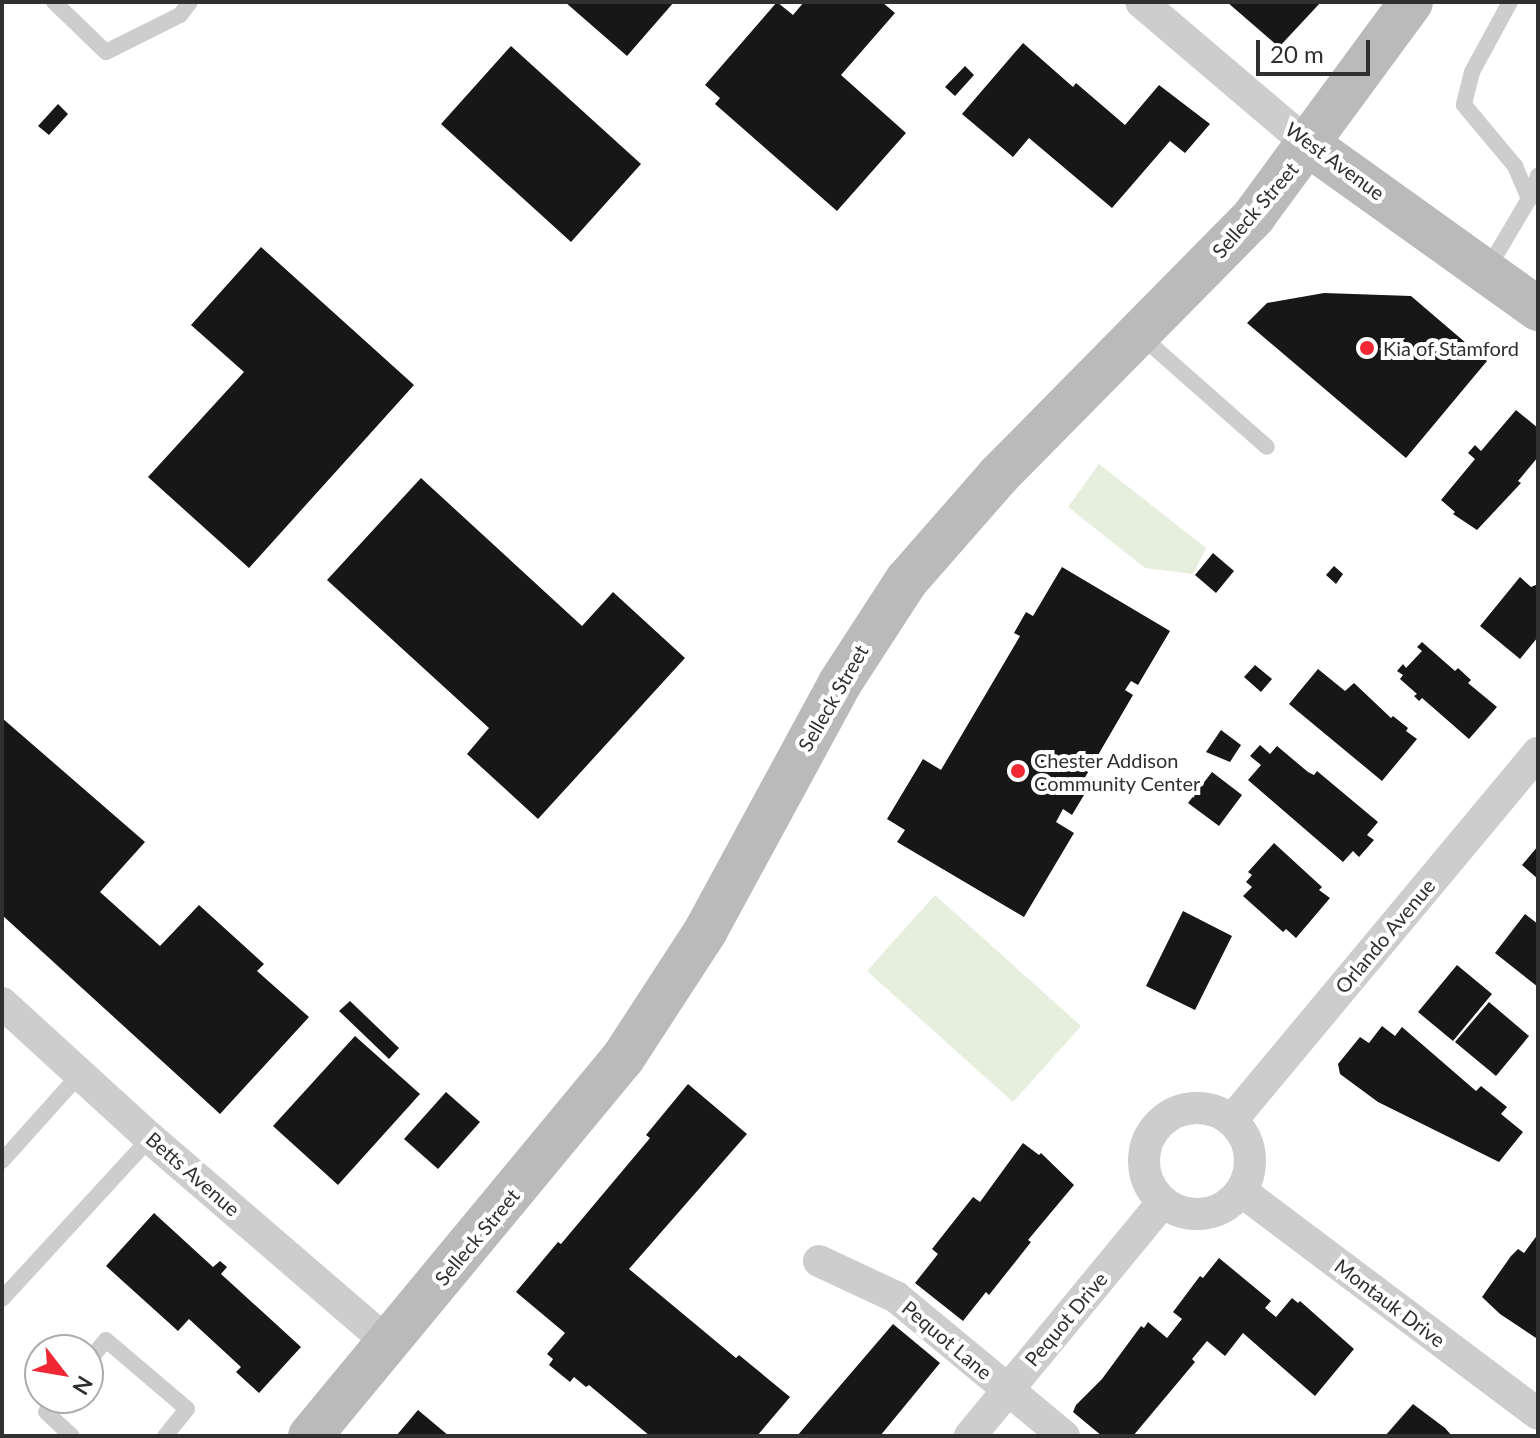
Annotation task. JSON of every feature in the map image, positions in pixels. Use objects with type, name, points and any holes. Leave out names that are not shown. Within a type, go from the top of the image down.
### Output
[{"type":"main road","name":"Selleck Street","points":[[310,1436],[574,1122],[646,1024],[727,893],[840,683],[907,580],[965,511],[1254,216],[1411,2]]},
{"type":"main road","name":"West Avenue","points":[[1309,145],[1538,309]]},
{"type":"street","name":"West Avenue","points":[[1141,2],[1309,145]]},
{"type":"street","name":"Orlando Avenue","points":[[1232,1120],[1538,753]]},
{"type":"street","name":"Betts Avenue","points":[[2,1003],[150,1138],[387,1342]]},
{"type":"street","points":[[1186,1108],[1210,1109],[1232,1120],[1246,1141],[1250,1166],[1241,1191],[1225,1207],[1205,1214],[1183,1213],[1163,1202],[1149,1185],[1143,1161],[1149,1137],[1164,1118],[1186,1108]]},
{"type":"street","name":"Montauk Drive","points":[[1241,1191],[1537,1411]]},
{"type":"street","name":"Pequot Drive","points":[[970,1436],[1163,1202]]},
{"type":"street","name":"Pequot Lane","points":[[819,1261],[896,1297],[1064,1436]]},
{"type":"lane","points":[[54,2],[106,52],[180,15],[190,2]]},
{"type":"lane","points":[[1510,2],[1472,72],[1464,105],[1515,166],[1533,197]]},
{"type":"lane","points":[[1487,270],[1533,197],[1538,176]]},
{"type":"lane","points":[[1139,334],[1267,447]]},
{"type":"lane","points":[[2,1161],[80,1074]]},
{"type":"lane","points":[[2,1299],[150,1138]]},
{"type":"lane","points":[[104,1342],[106,1340],[187,1409],[165,1436]]},
{"type":"lane","points":[[48,1414],[72,1436]]},
{"type":"green space","points":[[1099,464],[1206,548],[1193,574],[1145,568],[1068,507]]},
{"type":"green space","points":[[935,895],[1081,1026],[1013,1102],[867,971]]},
{"type":"building","points":[[565,2],[674,2],[627,56]]},
{"type":"building","points":[[777,2],[793,15],[804,2],[882,2],[895,13],[841,75],[906,133],[837,211],[715,104],[720,98],[705,85]]},
{"type":"building","points":[[1227,2],[1321,2],[1279,47]]},
{"type":"building","points":[[1023,43],[1073,87],[1076,83],[1125,125],[1159,85],[1210,124],[1185,153],[1170,141],[1112,208],[1029,138],[1013,157],[962,114]]},
{"type":"building","points":[[511,46],[641,164],[571,242],[441,124]]},
{"type":"building","points":[[965,66],[974,75],[955,96],[945,87]]},
{"type":"building","points":[[58,104],[68,114],[49,135],[38,126]]},
{"type":"building","points":[[261,247],[414,385],[249,568],[148,477],[244,372],[191,325]]},
{"type":"building","points":[[1324,293],[1411,296],[1487,361],[1406,458],[1247,323],[1267,303]]},
{"type":"building","points":[[1516,410],[1538,428],[1538,457],[1518,481],[1521,483],[1477,530],[1453,514],[1455,512],[1441,500],[1475,459],[1468,453],[1475,445],[1481,451]]},
{"type":"building","points":[[421,478],[582,626],[613,592],[685,658],[538,819],[467,754],[489,728],[327,580]]},
{"type":"building","points":[[1213,553],[1234,571],[1216,593],[1195,575]]},
{"type":"building","points":[[1334,566],[1343,574],[1336,584],[1326,575]]},
{"type":"building","points":[[1062,567],[1170,631],[1138,685],[1131,681],[1125,690],[1133,695],[1080,786],[1087,790],[1072,815],[1063,809],[1056,822],[1074,833],[1024,917],[897,842],[905,830],[887,819],[923,759],[941,770],[1020,636],[1014,633],[1026,612],[1033,616]]},
{"type":"building","points":[[1520,577],[1531,587],[1538,584],[1538,637],[1520,659],[1480,626]]},
{"type":"building","points":[[1422,642],[1455,671],[1458,668],[1471,680],[1468,683],[1497,707],[1469,739],[1422,698],[1419,701],[1414,696],[1417,694],[1400,679],[1403,675],[1397,671],[1403,664],[1406,668],[1422,651],[1417,647]]},
{"type":"building","points":[[1255,665],[1272,679],[1261,692],[1244,677]]},
{"type":"building","points":[[1318,669],[1345,691],[1354,683],[1417,739],[1382,781],[1289,704]]},
{"type":"building","points":[[2,718],[145,842],[100,892],[160,946],[199,905],[264,964],[257,971],[309,1017],[220,1114],[2,915]]},
{"type":"building","points":[[1221,730],[1241,745],[1230,762],[1206,752]]},
{"type":"building","points":[[1260,745],[1270,754],[1277,746],[1308,772],[1314,775],[1317,771],[1378,822],[1367,835],[1374,840],[1359,857],[1353,851],[1343,862],[1248,780],[1261,765],[1250,756]]},
{"type":"building","points":[[1212,772],[1242,795],[1219,826],[1188,803]]},
{"type":"building","points":[[1274,843],[1330,898],[1296,938],[1286,929],[1283,932],[1243,896],[1252,887],[1246,882],[1252,875],[1248,872]]},
{"type":"building","points":[[1538,846],[1538,879],[1522,865]]},
{"type":"building","points":[[1183,911],[1232,936],[1195,1010],[1146,986]]},
{"type":"building","points":[[1525,914],[1538,924],[1538,987],[1495,953]]},
{"type":"building","points":[[1457,965],[1492,994],[1453,1041],[1418,1012]]},
{"type":"building","points":[[350,1001],[399,1048],[389,1059],[339,1011]]},
{"type":"building","points":[[1489,1002],[1529,1036],[1496,1076],[1455,1042]]},
{"type":"building","points":[[1382,1026],[1395,1036],[1402,1027],[1476,1091],[1481,1086],[1507,1107],[1501,1114],[1523,1132],[1499,1162],[1378,1102],[1340,1074],[1338,1064],[1360,1037],[1369,1043]]},
{"type":"building","points":[[355,1036],[420,1094],[338,1185],[273,1126]]},
{"type":"building","points":[[688,1084],[747,1134],[629,1269],[736,1358],[739,1355],[790,1397],[757,1436],[650,1436],[589,1385],[586,1387],[574,1377],[570,1382],[549,1365],[553,1359],[547,1354],[565,1333],[516,1292],[558,1242],[561,1244],[650,1138],[646,1135]]},
{"type":"building","points":[[446,1092],[480,1122],[438,1169],[404,1139]]},
{"type":"building","points":[[1023,1143],[1039,1155],[1041,1153],[1074,1185],[1028,1240],[1031,1242],[989,1295],[986,1292],[963,1321],[915,1283],[938,1254],[932,1249],[973,1197],[980,1202]]},
{"type":"building","points":[[154,1213],[213,1267],[220,1261],[227,1267],[221,1274],[301,1347],[259,1393],[236,1372],[241,1367],[189,1319],[178,1331],[106,1266]]},
{"type":"building","points":[[1538,1234],[1536,1338],[1500,1314],[1482,1297],[1511,1256],[1518,1249],[1524,1253]]},
{"type":"building","points":[[1219,1258],[1271,1301],[1265,1308],[1276,1317],[1292,1298],[1298,1303],[1300,1301],[1354,1349],[1315,1396],[1243,1333],[1225,1356],[1207,1341],[1192,1359],[1195,1362],[1133,1436],[1102,1436],[1073,1412],[1076,1405],[1102,1379],[1141,1326],[1144,1328],[1148,1322],[1167,1338],[1182,1319],[1173,1312],[1200,1276],[1203,1278]]},
{"type":"building","points":[[893,1324],[940,1363],[880,1436],[797,1436]]},
{"type":"building","points":[[1413,1404],[1445,1428],[1452,1436],[1385,1436]]},
{"type":"building","points":[[418,1410],[449,1436],[396,1436]]},
{"type":"place","name":"Kia of Stamford","points":[[1367,348]]},
{"type":"place","name":"Chester Addison Community Center","points":[[1018,771]]}]
